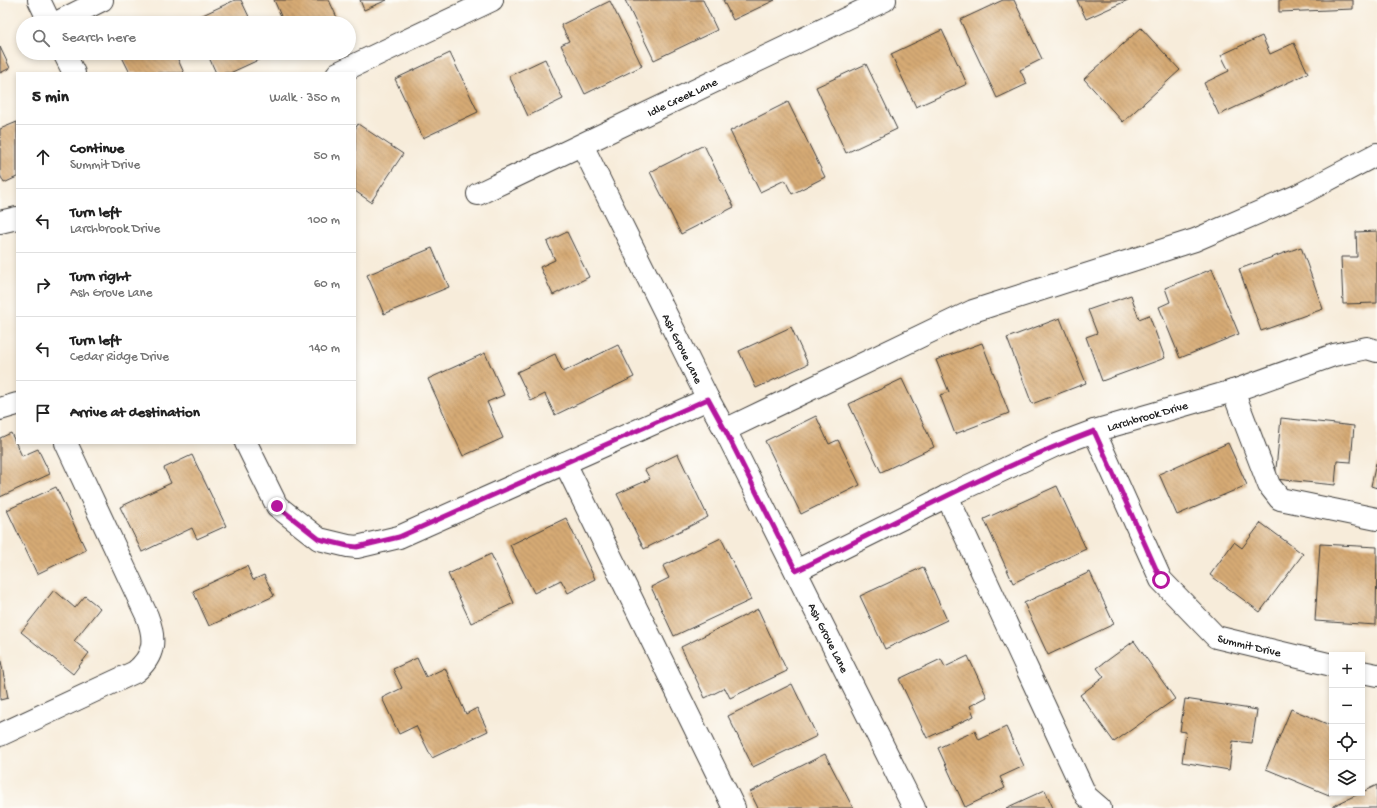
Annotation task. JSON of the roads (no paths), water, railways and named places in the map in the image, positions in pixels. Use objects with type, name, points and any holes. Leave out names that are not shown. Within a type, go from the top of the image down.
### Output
[{"type":"street","points":[[39,0],[47,16]]},
{"type":"street","points":[[70,16],[102,0]]},
{"type":"street","points":[[340,72],[492,0]]},
{"type":"street","name":"Idle Creek Lane","points":[[478,194],[582,146],[885,0]]},
{"type":"street","points":[[68,60],[74,72]]},
{"type":"street","name":"Ash Grove Lane","points":[[582,146],[914,808]]},
{"type":"street","points":[[725,430],[973,312],[1195,240],[1299,195],[1377,154]]},
{"type":"street","points":[[0,222],[16,218]]},
{"type":"street","name":"Larchbrook Drive","points":[[796,571],[947,496],[1054,446],[1094,431],[1233,391],[1334,355],[1367,348],[1377,351]]},
{"type":"street","points":[[1233,391],[1269,485],[1280,499],[1377,519]]},
{"type":"street","points":[[246,444],[277,506],[319,539],[357,547],[399,537],[708,399]]},
{"type":"street","points":[[0,409],[16,404]]},
{"type":"street","name":"Summit Drive","points":[[1094,431],[1161,580],[1216,637],[1329,663]]},
{"type":"street","points":[[0,735],[134,672],[143,665],[150,655],[153,643],[152,629],[147,616],[66,444]]},
{"type":"street","points":[[565,463],[734,808]]},
{"type":"street","points":[[947,496],[1086,796],[1100,808]]},
{"type":"street","points":[[1365,673],[1377,675]]}]
